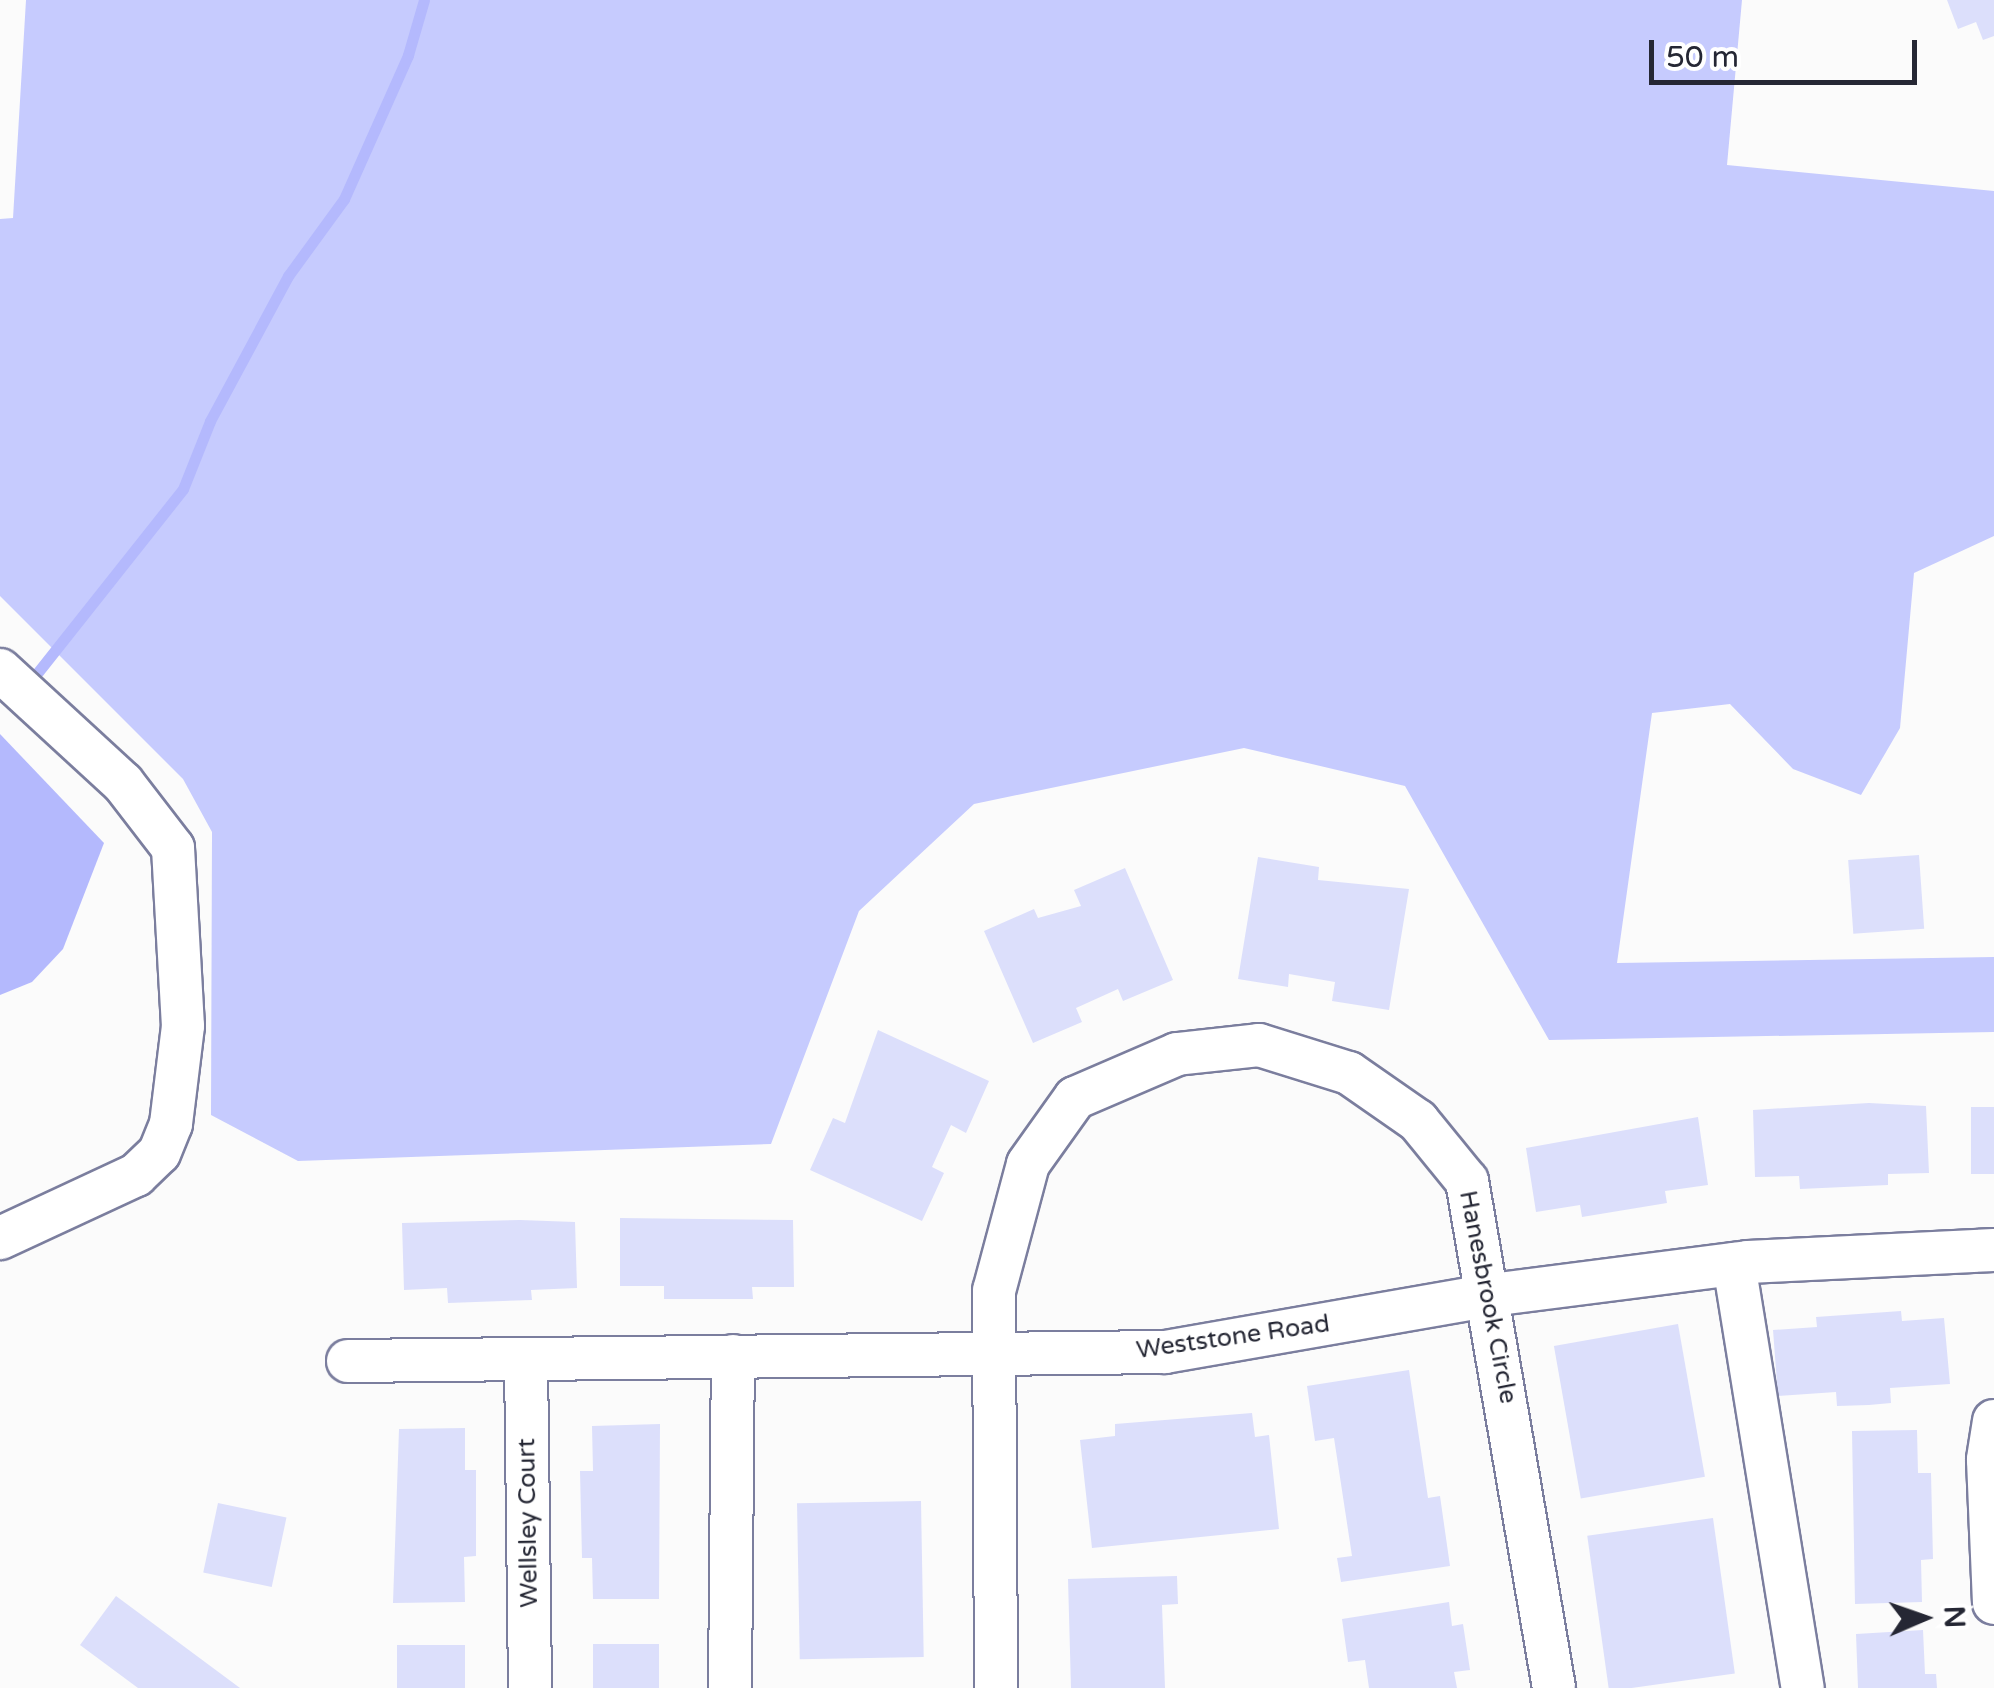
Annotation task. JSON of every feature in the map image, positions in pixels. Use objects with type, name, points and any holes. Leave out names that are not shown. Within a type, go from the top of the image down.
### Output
[{"type":"street","points":[[0,670],[122,783],[173,848],[183,1026],[170,1124],[158,1153],[136,1175],[0,1238]]},
{"type":"street","name":"Hanesbrook Circle","points":[[996,1688],[994,1291],[1028,1164],[1075,1098],[1177,1054],[1259,1046],[1348,1073],[1418,1121],[1467,1182],[1491,1295],[1554,1688]]},
{"type":"street","name":"Weststone Road","points":[[348,1361],[1165,1352],[1491,1295],[1734,1264],[1994,1250]]},
{"type":"street","points":[[1734,1264],[1803,1688]]},
{"type":"street","points":[[730,1688],[733,1356]]},
{"type":"street","name":"Wellsley Court","points":[[526,1359],[530,1688]]},
{"type":"street","points":[[1994,1420],[1988,1460],[1994,1603]]},
{"type":"shaded area","points":[[26,0],[1742,0],[1727,165],[1994,191],[1994,536],[1914,573],[1900,728],[1861,795],[1793,769],[1730,704],[1652,713],[1617,963],[1994,957],[1994,1032],[1549,1040],[1405,786],[1244,748],[974,804],[859,911],[771,1144],[298,1161],[211,1115],[212,832],[183,779],[0,596],[0,219],[13,218]]},
{"type":"shaded area","points":[[0,734],[104,843],[63,949],[32,982],[0,995]]},
{"type":"building","points":[[1947,0],[1994,0],[1994,36],[1983,40],[1976,22],[1958,29]]},
{"type":"building","points":[[1919,855],[1924,929],[1853,934],[1848,860]]},
{"type":"building","points":[[1258,857],[1319,867],[1318,880],[1409,889],[1389,1010],[1332,1001],[1335,982],[1289,974],[1288,987],[1238,979]]},
{"type":"building","points":[[1125,868],[1173,980],[1123,1001],[1118,989],[1076,1008],[1082,1022],[1033,1043],[984,931],[1034,909],[1038,918],[1081,906],[1074,890]]},
{"type":"building","points":[[878,1030],[989,1081],[966,1133],[951,1125],[932,1167],[944,1173],[922,1221],[810,1170],[833,1118],[845,1123]]},
{"type":"building","points":[[1869,1103],[1926,1106],[1929,1173],[1888,1174],[1888,1185],[1800,1189],[1799,1176],[1755,1177],[1753,1110]]},
{"type":"building","points":[[1971,1107],[1994,1107],[1994,1174],[1971,1174]]},
{"type":"building","points":[[1698,1117],[1708,1185],[1665,1191],[1667,1203],[1582,1217],[1580,1205],[1536,1212],[1526,1148]]},
{"type":"building","points":[[620,1218],[793,1220],[794,1287],[752,1287],[753,1299],[664,1299],[664,1286],[620,1286]]},
{"type":"building","points":[[575,1222],[577,1288],[531,1290],[532,1300],[448,1303],[447,1288],[404,1290],[402,1223]]},
{"type":"building","points":[[1901,1311],[1902,1321],[1944,1318],[1950,1384],[1890,1388],[1891,1403],[1869,1405],[1837,1406],[1836,1392],[1778,1396],[1773,1330],[1817,1327],[1816,1317]]},
{"type":"building","points":[[1678,1324],[1705,1477],[1581,1499],[1554,1346]]},
{"type":"building","points":[[1409,1370],[1428,1498],[1440,1496],[1450,1566],[1341,1582],[1337,1558],[1352,1556],[1334,1438],[1315,1441],[1307,1386]]},
{"type":"building","points":[[1252,1413],[1255,1437],[1269,1435],[1279,1529],[1092,1548],[1080,1440],[1115,1436],[1115,1424]]},
{"type":"building","points":[[660,1424],[659,1599],[593,1599],[592,1558],[582,1558],[580,1471],[593,1471],[592,1426]]},
{"type":"building","points":[[465,1428],[465,1470],[476,1470],[476,1556],[464,1557],[465,1602],[393,1603],[399,1429]]},
{"type":"building","points":[[1917,1430],[1918,1473],[1931,1473],[1933,1559],[1921,1560],[1922,1602],[1855,1604],[1852,1431]]},
{"type":"building","points":[[921,1501],[924,1657],[800,1659],[797,1503]]},
{"type":"building","points":[[218,1503],[286,1518],[272,1587],[203,1572]]},
{"type":"building","points":[[1713,1518],[1735,1673],[1609,1688],[1587,1536]]},
{"type":"building","points":[[1177,1576],[1178,1604],[1162,1605],[1165,1688],[1071,1688],[1068,1579]]},
{"type":"building","points":[[116,1596],[240,1688],[138,1688],[80,1645]]},
{"type":"building","points":[[1449,1602],[1452,1626],[1463,1624],[1470,1670],[1454,1672],[1457,1688],[1369,1688],[1365,1660],[1348,1662],[1342,1619]]},
{"type":"building","points":[[1923,1630],[1925,1674],[1936,1674],[1937,1688],[1858,1688],[1856,1634]]},
{"type":"building","points":[[593,1644],[659,1644],[659,1688],[593,1688]]},
{"type":"building","points":[[397,1645],[465,1645],[465,1688],[397,1688]]},
{"type":"waterway","points":[[38,672],[183,489],[210,421],[288,276],[344,199],[408,55],[424,0]]}]
